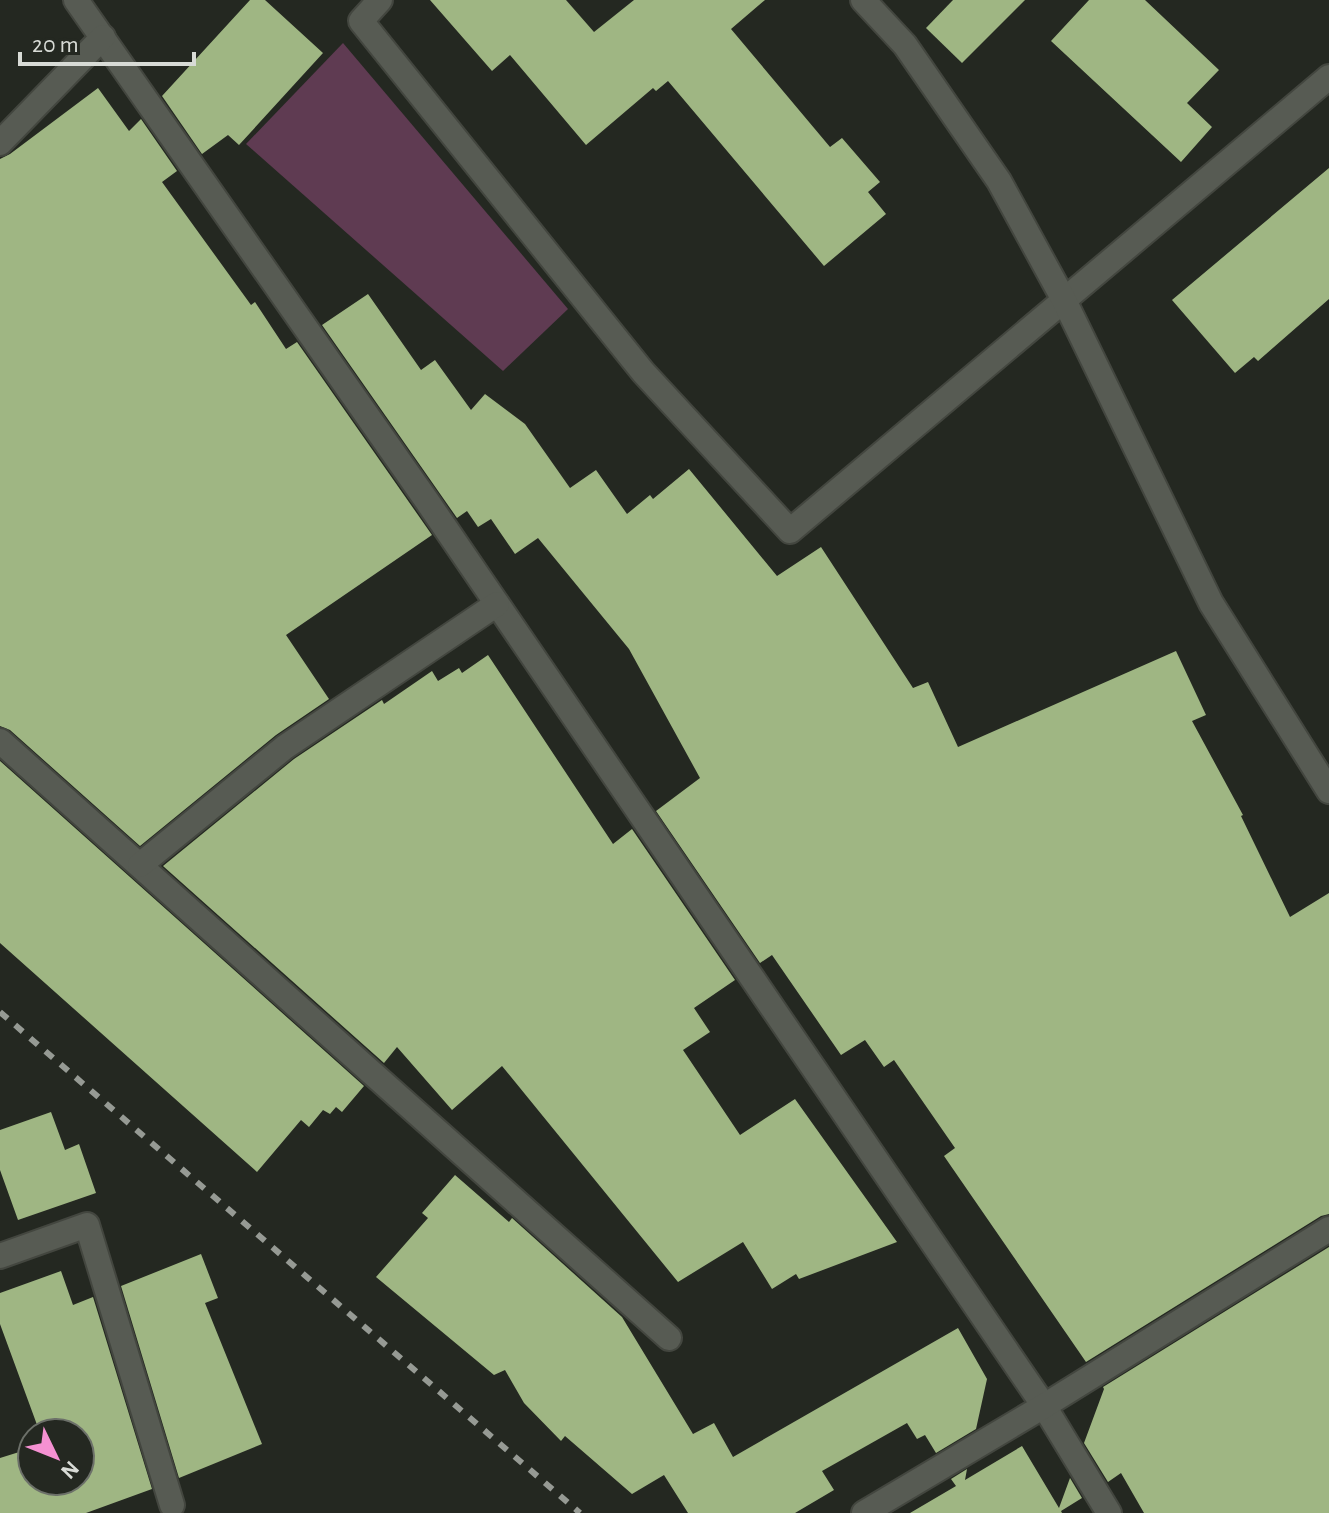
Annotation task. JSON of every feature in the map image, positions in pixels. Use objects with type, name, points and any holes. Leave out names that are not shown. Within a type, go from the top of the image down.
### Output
[{"type":"street","points":[[76,0],[497,604],[1044,1406],[1109,1513]]},
{"type":"street","points":[[380,0],[361,21],[643,372],[790,531],[1329,77]]},
{"type":"street","points":[[863,0],[905,45],[999,181],[1064,300],[1211,603],[1329,791]]},
{"type":"street","points":[[0,143],[103,37]]},
{"type":"street","points":[[140,865],[285,747],[497,604]]},
{"type":"street","points":[[0,741],[669,1338]]},
{"type":"street","points":[[0,1256],[87,1225],[172,1505]]},
{"type":"street","points":[[864,1513],[1044,1406],[1329,1229]]},
{"type":"shaded area","points":[[343,43],[568,309],[503,371],[246,144]]},
{"type":"building","points":[[250,0],[265,0],[323,53],[239,145],[228,135],[202,154],[162,96]]},
{"type":"building","points":[[430,0],[566,0],[594,32],[634,0],[765,0],[731,29],[830,147],[842,138],[880,182],[868,192],[886,214],[824,266],[668,81],[656,91],[653,88],[586,145],[510,55],[492,71]]},
{"type":"building","points":[[953,0],[1025,0],[962,63],[926,28]]},
{"type":"building","points":[[1089,0],[1145,0],[1219,70],[1187,103],[1212,127],[1181,162],[1051,41]]},
{"type":"building","points":[[98,88],[129,131],[141,119],[177,171],[162,182],[251,305],[255,302],[286,349],[297,342],[432,535],[286,635],[329,699],[276,735],[140,846],[10,730],[0,726],[0,159]]},
{"type":"building","points":[[1329,168],[1329,299],[1258,361],[1254,357],[1235,373],[1172,300]]},
{"type":"building","points":[[368,294],[421,370],[435,360],[471,410],[485,394],[525,424],[570,488],[596,470],[627,514],[650,495],[653,499],[689,469],[777,576],[821,547],[913,688],[928,682],[958,747],[1176,651],[1206,715],[1192,721],[1243,815],[1290,917],[1329,893],[1329,1214],[1321,1216],[1086,1362],[944,1156],[955,1148],[894,1060],[884,1067],[865,1040],[841,1055],[772,955],[760,963],[656,811],[700,778],[629,649],[538,538],[515,554],[491,519],[478,527],[467,511],[457,518],[322,325]]},
{"type":"building","points":[[488,655],[613,844],[632,829],[735,980],[694,1008],[710,1032],[683,1050],[740,1135],[795,1099],[897,1242],[799,1279],[796,1274],[772,1289],[743,1242],[678,1282],[502,1066],[452,1110],[397,1047],[384,1063],[163,866],[294,759],[382,700],[384,704],[432,671],[438,681],[459,668],[462,673]]},
{"type":"building","points":[[0,761],[364,1086],[342,1112],[336,1107],[330,1114],[323,1110],[309,1127],[301,1120],[257,1172],[0,943]]},
{"type":"building","points":[[51,1112],[65,1150],[79,1144],[96,1193],[18,1220],[0,1170],[0,1130]]},
{"type":"building","points":[[455,1175],[509,1222],[512,1218],[622,1317],[693,1434],[714,1423],[733,1457],[958,1328],[987,1379],[976,1429],[936,1453],[925,1435],[917,1439],[907,1423],[822,1471],[834,1490],[795,1513],[688,1513],[664,1475],[632,1494],[565,1436],[561,1441],[524,1403],[505,1370],[494,1375],[376,1277],[428,1218],[422,1213]]},
{"type":"building","points":[[1329,1247],[1329,1513],[1144,1513],[1121,1473],[1108,1482],[1084,1443],[1103,1387]]},
{"type":"building","points":[[201,1254],[218,1298],[205,1303],[262,1444],[179,1478],[121,1286]]},
{"type":"building","points":[[61,1271],[73,1305],[93,1297],[152,1489],[86,1513],[0,1513],[0,1458],[16,1453],[16,1497],[96,1497],[96,1417],[34,1417],[0,1324],[0,1293]]},
{"type":"building","points":[[1022,1446],[1059,1508],[1070,1478],[1082,1498],[1062,1513],[910,1513],[956,1486],[951,1479],[967,1469],[965,1480]]},
{"type":"railway","points":[[0,1012],[580,1513]]}]
